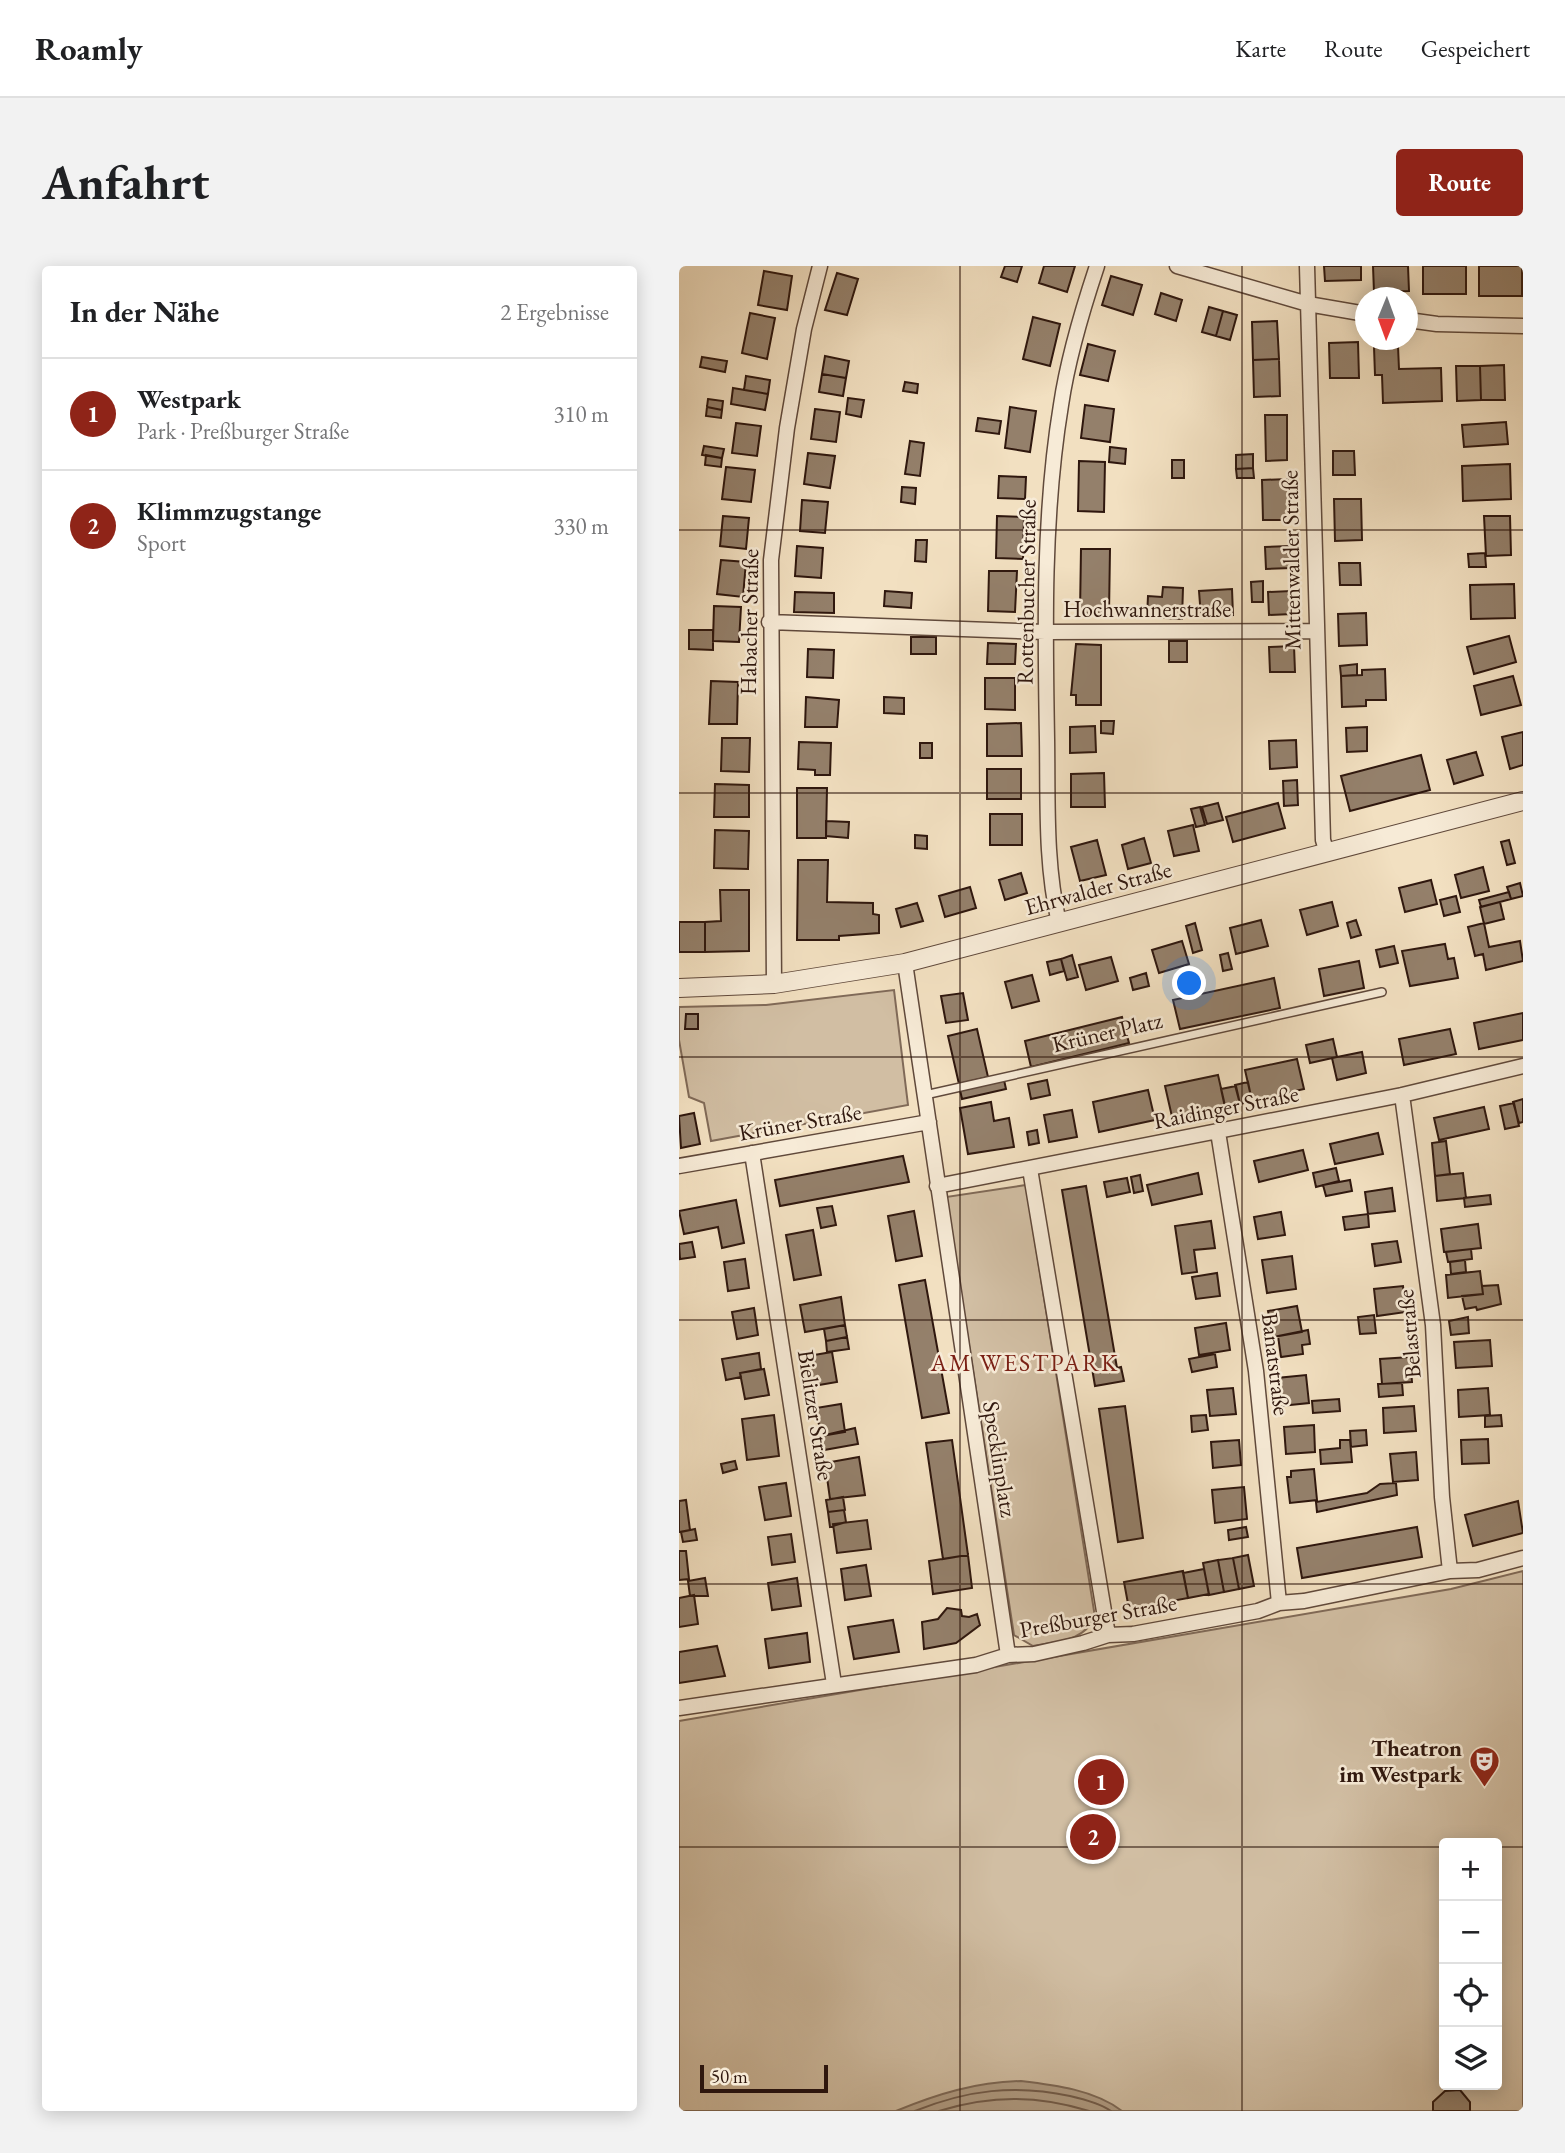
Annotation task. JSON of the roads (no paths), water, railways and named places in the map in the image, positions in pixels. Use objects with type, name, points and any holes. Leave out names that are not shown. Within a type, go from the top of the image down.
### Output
[{"type":"street","name":"Habacher Straße","points":[[774,984],[769,622],[771,560],[787,428],[804,329],[820,266]]},
{"type":"street","name":"Rottenbucher Straße","points":[[1059,923],[1049,881],[1045,632],[1052,475],[1061,404],[1078,324],[1097,266]]},
{"type":"street","points":[[1177,266],[1308,304],[1355,312]]},
{"type":"street","name":"Mittenwalder Straße","points":[[1307,266],[1315,631],[1323,840],[1327,853]]},
{"type":"street","points":[[1418,321],[1448,325],[1523,326]]},
{"type":"street","name":"Hochwannerstraße","points":[[769,622],[1045,632],[1315,631]]},
{"type":"street","name":"Ehrwalder Straße","points":[[679,988],[774,984],[905,963],[1523,801]]},
{"type":"street","points":[[905,963],[937,1186]]},
{"type":"street","name":"Raidinger Straße","points":[[937,1186],[1402,1095],[1523,1066]]},
{"type":"street","name":"Belastraße","points":[[1402,1095],[1433,1325],[1441,1497],[1450,1571]]},
{"type":"street","name":"Krüner Straße","points":[[679,1166],[929,1122]]},
{"type":"street","name":"Banatstraße","points":[[1217,1132],[1255,1371],[1279,1603]]},
{"type":"street","name":"Bielitzer Straße","points":[[753,1153],[834,1684]]},
{"type":"street","points":[[1030,1169],[1108,1634]]},
{"type":"street","name":"Specklinplatz","points":[[937,1186],[1008,1655]]},
{"type":"street","name":"Preßburger Straße","points":[[679,1708],[976,1665],[1008,1655],[1034,1654],[1108,1634],[1145,1632],[1258,1611],[1279,1603],[1331,1596],[1450,1571],[1478,1570],[1523,1558]]},
{"type":"lane","name":"Krüner Platz","points":[[924,1095],[1382,992]]},
{"type":"water","points":[[1021,2081],[1087,2093],[1122,2111],[896,2111],[957,2090]]},
{"type":"place","name":"Westpark","points":[[1101,1782]]},
{"type":"place","name":"Theatron im Westpark","points":[[1485,1788]]},
{"type":"place","name":"Klimmzugstange","points":[[1093,1837]]},
{"type":"district","name":"AM WESTPARK","points":[[1025,1363]]}]
